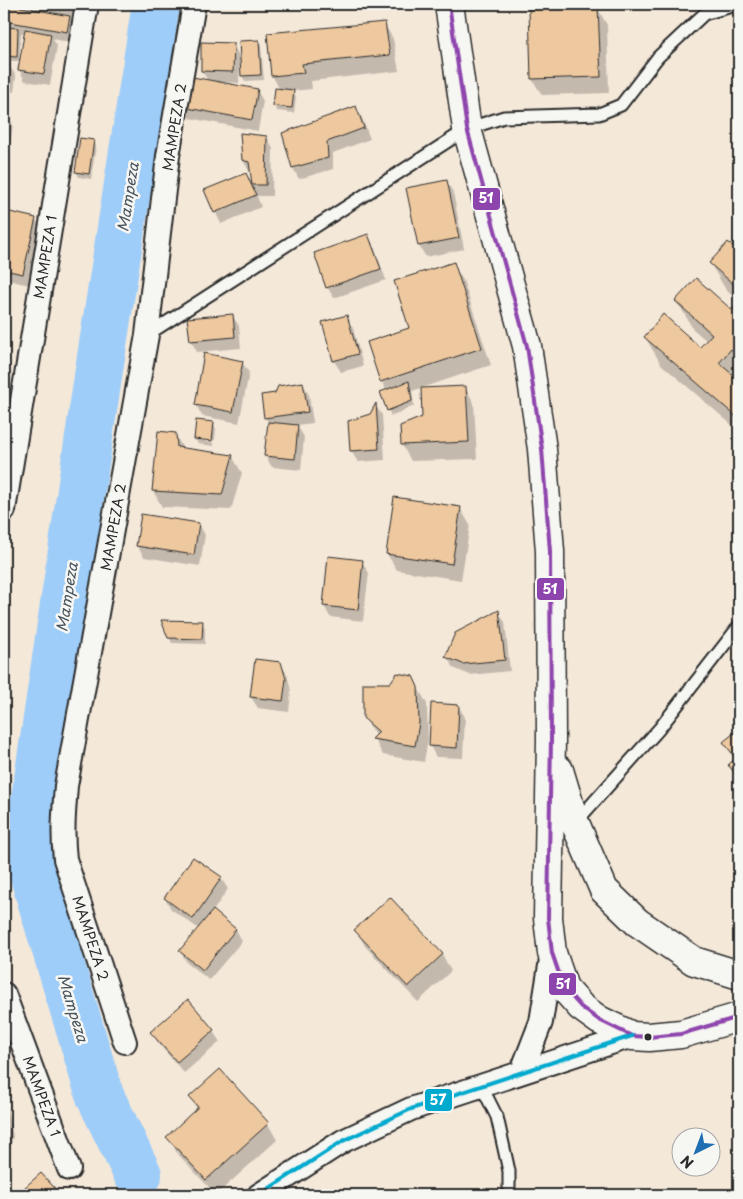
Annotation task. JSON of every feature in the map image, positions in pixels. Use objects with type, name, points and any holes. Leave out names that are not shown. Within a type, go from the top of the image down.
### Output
[{"type":"street","name":"MAMPEZA 1","points":[[4,510],[87,4]]},
{"type":"street","name":"MAMPEZA 2","points":[[125,1042],[65,859],[63,816],[66,786],[147,335],[168,156],[194,4]]},
{"type":"street","points":[[448,4],[467,129],[527,346],[542,449],[550,551],[551,739],[548,918],[552,953],[564,988],[581,1007],[599,1020],[632,1036]]},
{"type":"street","points":[[551,739],[575,824],[604,890],[637,922],[694,961],[739,975]]},
{"type":"street","points":[[522,1071],[541,1022],[552,953]]},
{"type":"street","name":"MAMPEZA 1","points":[[4,994],[69,1169]]},
{"type":"street","points":[[259,1195],[342,1141],[411,1108],[632,1036],[649,1037],[681,1034],[739,1016]]},
{"type":"lane","points":[[147,335],[467,129],[504,117],[599,114],[622,104],[658,57],[704,14],[739,4]]},
{"type":"lane","points":[[575,824],[659,729],[739,626]]},
{"type":"lane","points":[[481,1085],[497,1117],[509,1171],[509,1195]]},
{"type":"building","points":[[4,4],[70,16],[67,32],[4,21]]},
{"type":"building","points":[[38,4],[66,4],[65,9]]},
{"type":"building","points":[[598,7],[601,77],[531,79],[529,9]]},
{"type":"building","points":[[385,22],[390,55],[302,64],[304,73],[271,76],[267,33]]},
{"type":"building","points":[[5,27],[18,28],[17,57],[4,56]]},
{"type":"building","points":[[25,29],[51,34],[44,74],[18,70]]},
{"type":"building","points":[[259,40],[261,75],[241,76],[239,41]]},
{"type":"building","points":[[201,42],[234,43],[233,72],[201,71]]},
{"type":"building","points":[[4,62],[10,64],[8,81],[4,80]]},
{"type":"building","points":[[187,76],[258,89],[252,120],[182,107]]},
{"type":"building","points":[[275,88],[294,90],[292,108],[273,106]]},
{"type":"building","points":[[356,106],[364,128],[327,142],[328,158],[292,168],[282,133]]},
{"type":"building","points":[[240,133],[267,136],[266,185],[252,185],[249,162],[242,160]]},
{"type":"building","points":[[80,138],[94,140],[89,174],[75,172]]},
{"type":"building","points":[[246,173],[256,195],[214,213],[204,190]]},
{"type":"building","points":[[447,180],[459,238],[418,246],[406,188]]},
{"type":"building","points":[[6,211],[36,218],[23,274],[4,270],[4,221]]},
{"type":"building","points":[[368,234],[381,269],[326,288],[314,253]]},
{"type":"building","points":[[728,242],[739,252],[739,289],[709,263]]},
{"type":"building","points":[[454,262],[482,348],[380,382],[367,342],[409,328],[394,281]]},
{"type":"building","points":[[696,278],[732,310],[739,302],[739,357],[731,349],[719,363],[739,380],[739,419],[644,337],[663,314],[700,347],[712,334],[675,301]]},
{"type":"building","points":[[233,314],[235,337],[190,341],[187,318]]},
{"type":"building","points":[[347,315],[358,354],[333,361],[322,322]]},
{"type":"building","points":[[204,353],[243,361],[233,412],[195,405]]},
{"type":"building","points":[[409,381],[412,401],[387,411],[380,392]]},
{"type":"building","points":[[303,382],[308,412],[264,418],[261,395],[275,393],[278,386]]},
{"type":"building","points":[[466,386],[469,442],[401,445],[400,426],[422,417],[421,388]]},
{"type":"building","points":[[376,403],[379,449],[350,451],[348,421],[370,414]]},
{"type":"building","points":[[196,420],[214,422],[212,441],[194,439]]},
{"type":"building","points":[[268,422],[298,425],[295,459],[264,456]]},
{"type":"building","points":[[158,431],[176,433],[177,447],[233,455],[222,495],[152,491]]},
{"type":"building","points":[[394,497],[461,507],[452,564],[386,554]]},
{"type":"building","points":[[141,514],[199,523],[194,555],[136,546]]},
{"type":"building","points":[[328,556],[363,560],[358,610],[323,606]]},
{"type":"building","points":[[499,610],[505,660],[463,664],[445,657],[455,633]]},
{"type":"building","points":[[161,620],[203,621],[202,639],[168,638]]},
{"type":"building","points":[[255,659],[281,662],[286,679],[283,701],[250,697]]},
{"type":"building","points":[[397,673],[413,676],[418,687],[419,723],[415,746],[372,739],[379,732],[363,718],[363,683],[390,683]]},
{"type":"building","points":[[431,703],[459,705],[457,748],[429,746]]},
{"type":"building","points":[[739,729],[739,778],[728,765],[736,758],[723,742]]},
{"type":"building","points":[[193,857],[222,877],[193,919],[164,898]]},
{"type":"building","points":[[390,897],[443,954],[408,987],[354,930]]},
{"type":"building","points":[[213,910],[236,929],[203,970],[179,951]]},
{"type":"building","points":[[188,999],[214,1030],[177,1062],[150,1032]]},
{"type":"building","points":[[220,1069],[269,1123],[206,1180],[166,1137],[198,1107],[189,1097]]},
{"type":"building","points":[[41,1173],[61,1195],[16,1195]]},
{"type":"waterway","name":"Mampeza","points":[[138,1175],[100,1096],[27,853],[156,4]]},
{"type":"transit line","name":"51","points":[[449,4],[467,129],[527,346],[542,449],[550,551],[551,739],[548,918],[552,953],[564,988],[581,1007],[599,1020],[632,1036],[649,1037],[681,1034],[739,1017]]},
{"type":"transit line","name":"57","points":[[259,1195],[343,1141],[411,1109],[632,1036]]}]
